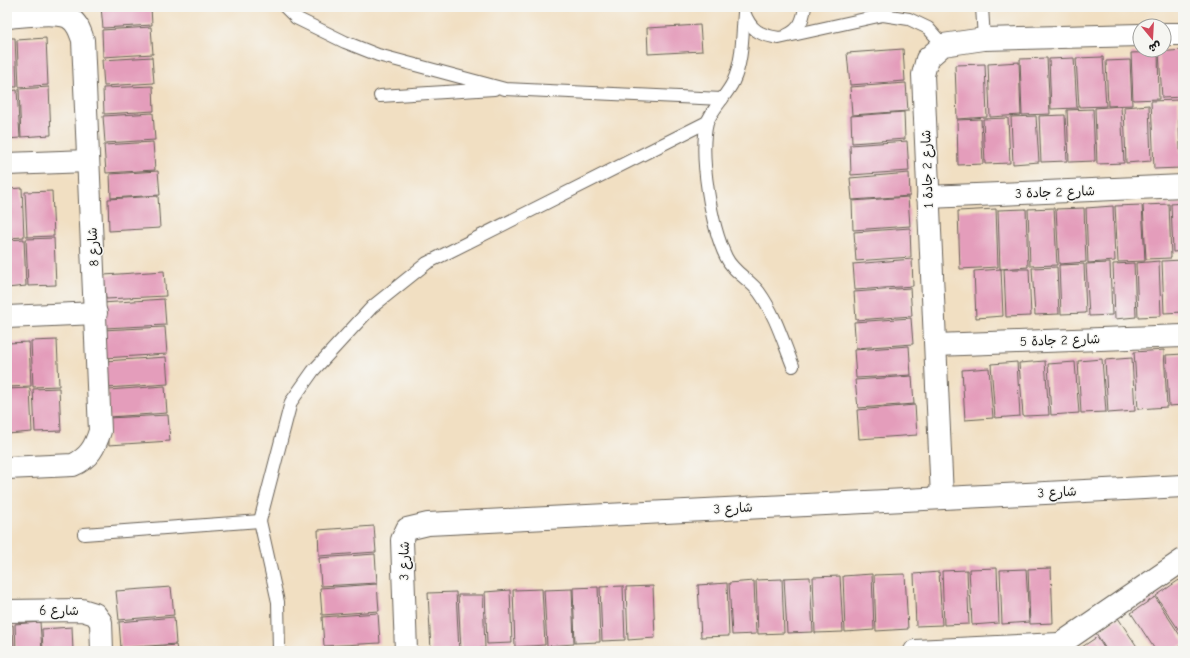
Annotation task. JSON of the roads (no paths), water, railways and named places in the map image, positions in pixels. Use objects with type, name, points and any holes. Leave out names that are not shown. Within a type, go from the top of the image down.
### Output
[{"type":"street","name":"شارع 8","points":[[7,17],[56,15],[67,17],[80,29],[83,40],[100,431],[96,444],[82,461],[73,465],[7,468]]},
{"type":"street","points":[[1172,34],[1183,34]]},
{"type":"street","points":[[943,45],[984,39],[1132,35]]},
{"type":"street","name":"شارع 2 جادة 1","points":[[942,497],[923,75],[927,58],[943,45]]},
{"type":"street","points":[[7,164],[88,161]]},
{"type":"street","name":"شارع 2 جادة 3","points":[[928,197],[1183,186]]},
{"type":"street","points":[[7,317],[96,313]]},
{"type":"street","name":"شارع 2 جادة 5","points":[[936,345],[1183,336]]},
{"type":"street","name":"شارع 3","points":[[406,651],[402,540],[407,529],[428,524],[1183,486]]},
{"type":"street","points":[[915,651],[1054,648],[1183,560]]},
{"type":"street","name":"شارع 6","points":[[7,611],[82,610],[95,614],[101,622],[102,651]]},
{"type":"lane","points":[[285,7],[296,18],[345,42],[378,55],[505,89]]},
{"type":"lane","points":[[779,38],[793,32],[802,22],[805,7]]},
{"type":"lane","points":[[982,7],[984,39]]},
{"type":"lane","points":[[744,10],[751,26],[763,35],[779,38],[896,12],[928,28],[943,45]]},
{"type":"lane","points":[[279,651],[278,602],[260,520],[291,402],[313,371],[372,307],[427,264],[707,122],[733,82],[740,61],[744,10]]},
{"type":"lane","points":[[380,96],[505,89],[722,99]]},
{"type":"lane","points":[[707,122],[705,159],[708,194],[726,257],[738,274],[758,291],[774,316],[793,366]]},
{"type":"lane","points":[[84,534],[260,520]]}]
